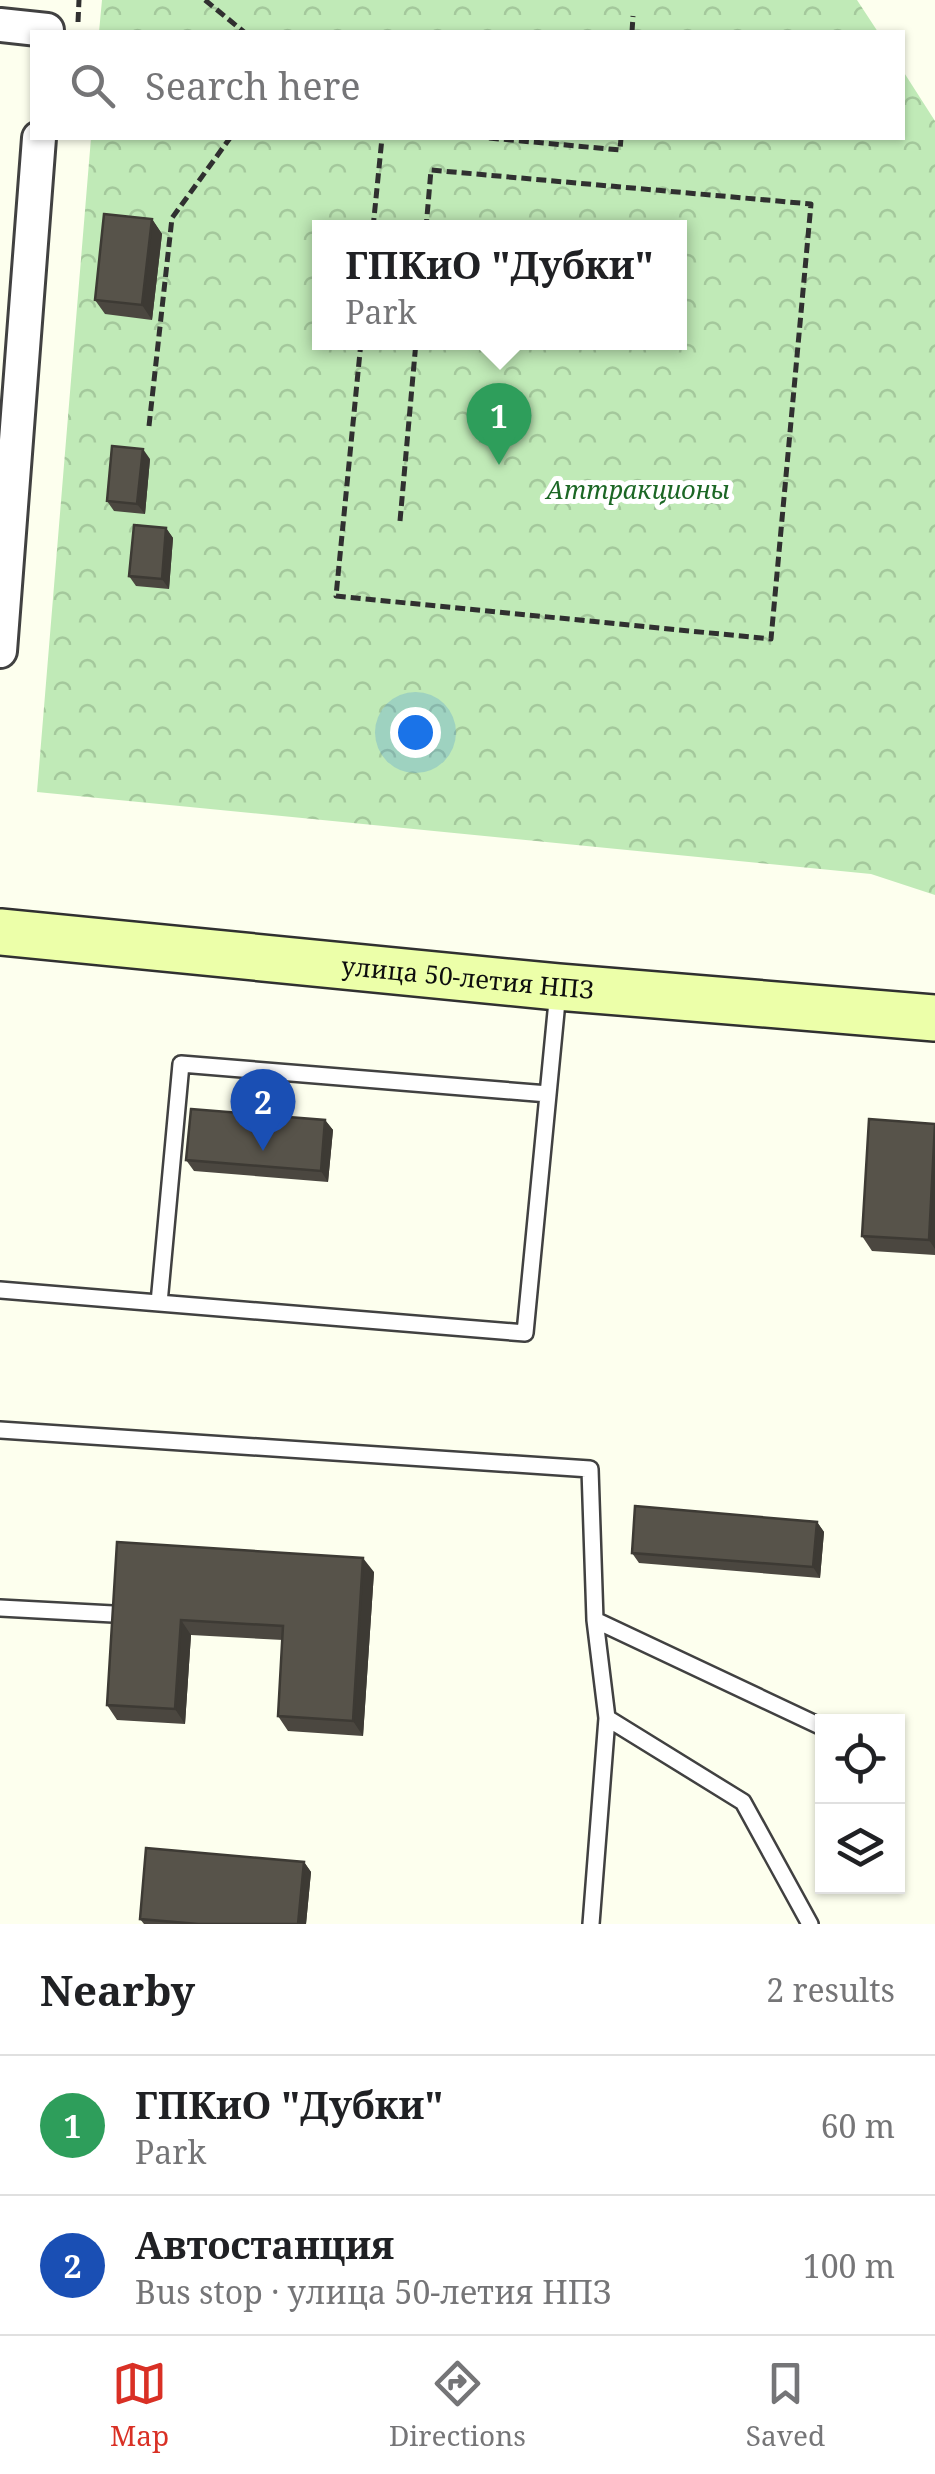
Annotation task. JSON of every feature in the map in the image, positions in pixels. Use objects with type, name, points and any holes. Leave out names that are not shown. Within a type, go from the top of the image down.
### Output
[{"type":"main road","name":"улица 50-летия НПЗ","points":[[0,932],[558,987],[935,1018]]},
{"type":"street","points":[[0,25],[41,30]]},
{"type":"street","points":[[0,651],[39,140]]},
{"type":"lane","points":[[0,1290],[525,1333],[558,987]]},
{"type":"lane","points":[[159,1303],[181,1064],[548,1094]]},
{"type":"lane","points":[[0,1430],[590,1469],[595,1620],[607,1718],[591,1924]]},
{"type":"lane","points":[[0,1608],[113,1614]]},
{"type":"lane","points":[[595,1620],[815,1724]]},
{"type":"lane","points":[[607,1718],[743,1802],[810,1924]]},
{"type":"path","points":[[58,30],[79,0]]},
{"type":"path","points":[[205,0],[242,30]]},
{"type":"path","points":[[632,30],[633,16]]},
{"type":"path","points":[[149,426],[172,218],[229,140]]},
{"type":"path","points":[[374,220],[382,140]]},
{"type":"path","points":[[511,140],[620,150],[621,140]]},
{"type":"path","points":[[361,350],[336,596],[771,639],[811,204],[431,170],[427,220]]},
{"type":"path","points":[[400,521],[415,350]]},
{"type":"green space","points":[[102,0],[857,0],[877,30],[99,30]]},
{"type":"green space","name":"Аттракционы","points":[[905,74],[935,121],[935,895],[871,874],[37,792],[91,140],[905,140]]},
{"type":"building","points":[[104,214],[152,219],[142,305],[95,300]]},
{"type":"building","points":[[112,446],[143,449],[137,504],[107,501]]},
{"type":"building","points":[[134,525],[166,528],[162,579],[129,576]]},
{"type":"building","points":[[191,1109],[325,1120],[321,1171],[186,1160]]},
{"type":"building","points":[[869,1119],[935,1124],[929,1240],[862,1236]]},
{"type":"building","points":[[635,1506],[817,1522],[813,1567],[632,1553]]},
{"type":"building","points":[[117,1542],[363,1558],[353,1721],[278,1716],[283,1626],[181,1620],[175,1709],[107,1705]]},
{"type":"building","points":[[146,1848],[304,1862],[298,1924],[198,1924],[140,1919]]},
{"type":"place","name":"ГПКиО \"Дубки\"","points":[[499,465]]},
{"type":"place","name":"Автостанция","points":[[263,1151]]}]
